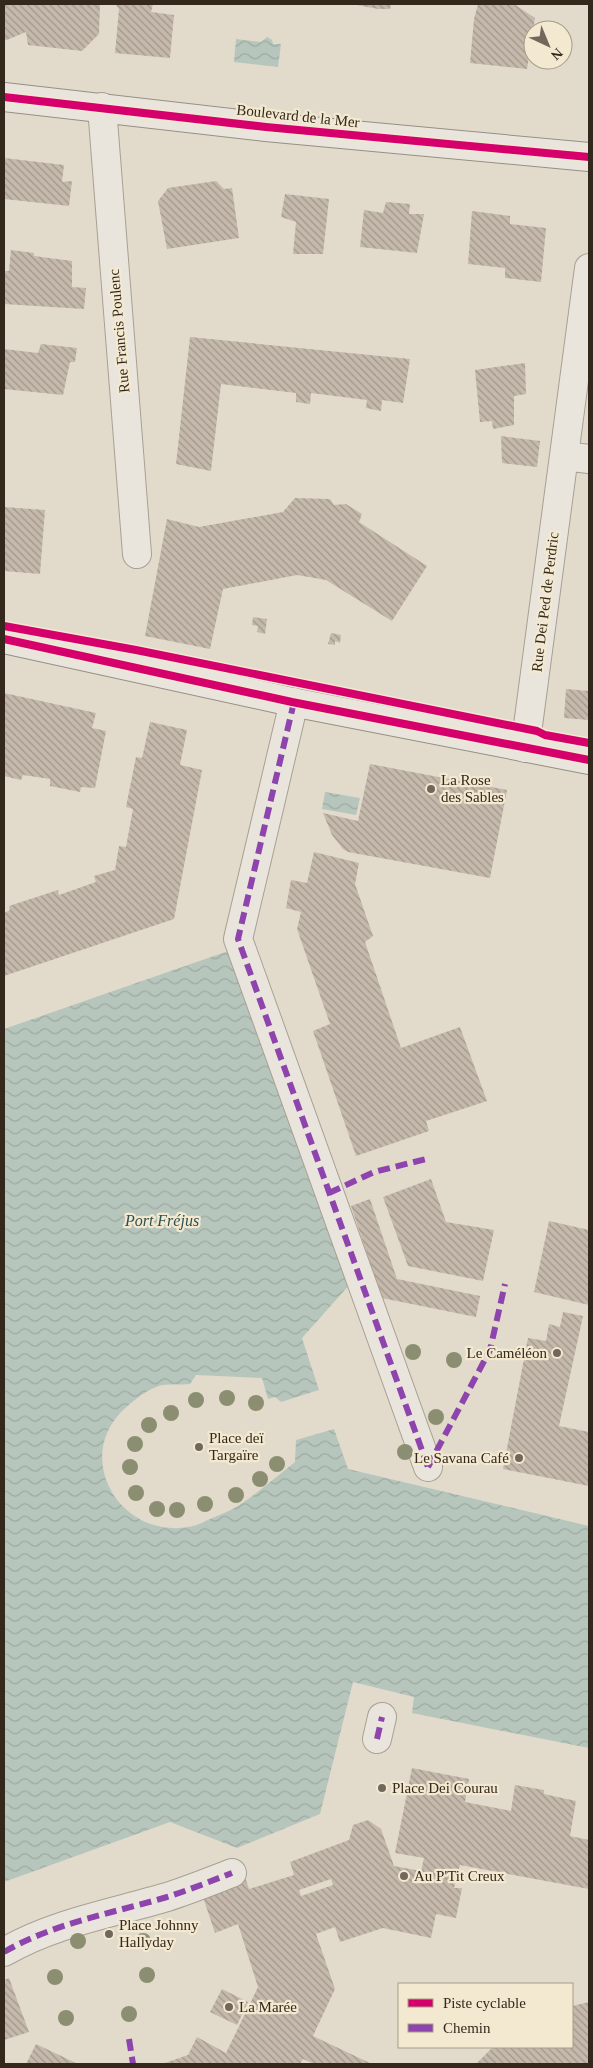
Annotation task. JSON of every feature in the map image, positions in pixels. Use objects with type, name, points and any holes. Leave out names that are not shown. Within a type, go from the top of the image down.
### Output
[{"type":"street","name":"Boulevard de la Mer","points":[[4,97],[266,127],[589,157]]},
{"type":"street","name":"Rue Francis Poulenc","points":[[102,108],[137,554]]},
{"type":"street","name":"Rue Dei Ped de Perdric","points":[[525,748],[577,458],[589,268]]},
{"type":"street","points":[[4,639],[294,702],[589,760]]},
{"type":"street","points":[[294,702],[238,940],[428,1467]]},
{"type":"street","points":[[4,1952],[22,1941],[88,1918],[170,1896],[232,1872]]},
{"type":"water","points":[[267,37],[272,40],[273,44],[281,44],[278,67],[234,62],[236,39],[261,42]]},
{"type":"water","points":[[325,792],[360,798],[356,815],[322,809]]},
{"type":"water","name":"Port Fréjus","points":[[234,949],[352,1282],[302,1338],[319,1390],[281,1402],[275,1397],[268,1399],[262,1378],[196,1375],[190,1384],[163,1385],[150,1390],[130,1404],[112,1424],[103,1447],[103,1469],[111,1490],[125,1508],[144,1521],[167,1528],[195,1525],[238,1506],[295,1462],[296,1440],[334,1429],[348,1469],[589,1526],[589,1748],[412,1713],[414,1697],[353,1682],[320,1814],[237,1848],[170,1822],[4,1882],[4,1029]]},
{"type":"building","points":[[4,4],[100,4],[99,34],[82,51],[28,45],[26,32],[4,41]]},
{"type":"building","points":[[115,4],[153,4],[151,12],[174,15],[170,58],[115,53],[119,9]]},
{"type":"building","points":[[352,4],[391,4],[390,9],[378,9]]},
{"type":"building","points":[[478,4],[514,4],[535,18],[535,20],[523,20],[523,69],[470,63],[474,19]]},
{"type":"building","points":[[4,158],[64,165],[62,182],[72,181],[69,206],[4,199]]},
{"type":"building","points":[[216,181],[224,189],[232,188],[239,238],[167,249],[158,201],[168,188]]},
{"type":"building","points":[[285,194],[329,199],[323,254],[293,254],[296,222],[281,217]]},
{"type":"building","points":[[386,202],[410,204],[409,214],[424,214],[417,253],[360,247],[364,210],[383,213]]},
{"type":"building","points":[[472,211],[510,216],[510,224],[546,228],[541,282],[505,278],[505,268],[468,264]]},
{"type":"building","points":[[11,250],[34,253],[34,256],[72,261],[72,287],[86,288],[84,309],[4,304],[4,271],[9,271]]},
{"type":"building","points":[[190,337],[410,359],[403,403],[382,400],[381,411],[366,408],[367,400],[311,393],[310,404],[296,402],[296,393],[221,384],[211,471],[176,464]]},
{"type":"building","points":[[41,344],[77,348],[75,362],[70,362],[63,395],[4,389],[4,349],[38,353]]},
{"type":"building","points":[[525,363],[526,394],[514,396],[514,425],[493,429],[492,421],[480,422],[475,370]]},
{"type":"building","points":[[501,436],[540,441],[537,467],[502,463]]},
{"type":"building","points":[[295,498],[330,499],[334,505],[346,504],[362,514],[359,522],[427,566],[392,621],[326,580],[297,575],[223,589],[210,649],[145,636],[167,519],[199,527],[283,512]]},
{"type":"building","points":[[4,507],[45,510],[40,574],[4,571]]},
{"type":"building","points":[[253,617],[267,619],[265,634],[257,632],[258,626],[252,625]]},
{"type":"building","points":[[331,633],[341,635],[340,643],[335,641],[335,645],[328,644]]},
{"type":"building","points":[[566,689],[589,691],[589,720],[564,718]]},
{"type":"building","points":[[4,693],[96,713],[92,728],[106,731],[95,788],[81,787],[80,792],[50,786],[50,779],[23,775],[21,780],[4,776]]},
{"type":"building","points":[[150,722],[187,730],[180,765],[202,770],[174,919],[4,976],[4,913],[10,910],[9,906],[58,890],[59,895],[96,882],[94,876],[115,870],[119,846],[126,847],[133,809],[126,807],[136,757],[142,758]]},
{"type":"building","points":[[370,764],[507,790],[490,878],[348,852],[343,849],[332,835],[323,813],[358,821]]},
{"type":"building","points":[[314,852],[359,863],[355,884],[373,936],[365,942],[401,1048],[460,1027],[487,1101],[426,1121],[429,1131],[356,1156],[313,1031],[330,1024],[297,929],[301,912],[286,908],[291,880],[307,883]]},
{"type":"building","points":[[431,1179],[446,1222],[494,1230],[483,1281],[408,1266],[383,1197]]},
{"type":"building","points":[[370,1199],[397,1279],[480,1296],[476,1317],[382,1298],[351,1206]]},
{"type":"building","points":[[549,1221],[589,1230],[589,1305],[534,1292]]},
{"type":"building","points":[[563,1312],[583,1316],[559,1426],[589,1432],[589,1486],[503,1469],[528,1338],[546,1341],[549,1324],[560,1327]]},
{"type":"building","points":[[412,1768],[469,1779],[465,1802],[511,1811],[515,1785],[544,1790],[544,1794],[576,1801],[570,1836],[589,1840],[589,1889],[460,1865],[454,1888],[462,1888],[456,1918],[436,1914],[431,1938],[383,1928],[340,1942],[335,1927],[316,1934],[335,1989],[313,2036],[372,2064],[314,2064],[303,2059],[300,2064],[162,2064],[188,2055],[197,2037],[226,2053],[258,1987],[238,1924],[215,1933],[201,1891],[245,1877],[249,1889],[294,1875],[290,1862],[349,1840],[353,1825],[368,1820],[381,1829],[394,1866],[421,1871],[424,1858],[395,1853]],"holes":[[[331,1879],[333,1885],[301,1896],[299,1890]]]},
{"type":"building","points":[[9,1978],[29,2032],[4,2040],[4,1980]]},
{"type":"building","name":"La Marée","points":[[222,1989],[248,2002],[237,2025],[210,2012]]},
{"type":"building","points":[[589,2002],[589,2064],[476,2064],[492,2048],[573,2048],[573,2006]]},
{"type":"building","points":[[36,2044],[78,2064],[26,2064]]},
{"type":"marked path","points":[[294,702],[238,939],[428,1467]]},
{"type":"marked path","points":[[329,1193],[374,1172],[430,1158]]},
{"type":"marked path","points":[[428,1467],[490,1350],[505,1284]]},
{"type":"marked path","points":[[377,1739],[382,1717]]},
{"type":"marked path","points":[[4,1952],[43,1933],[63,1926],[167,1897],[232,1873]]},
{"type":"marked path","points":[[129,2039],[133,2064]]},
{"type":"cycle path","points":[[4,97],[266,127],[589,157]]},
{"type":"cycle path","points":[[4,626],[136,650],[589,743]]},
{"type":"cycle path","points":[[4,639],[292,702],[589,760]]},
{"type":"place","name":"La Rose des Sables","points":[[431,789]]},
{"type":"place","name":"Le Caméléon","points":[[557,1353]]},
{"type":"place","name":"Place deï Targaïre","points":[[199,1447]]},
{"type":"place","name":"Le Savana Café","points":[[519,1458]]},
{"type":"place","name":"Place Dei Courau","points":[[382,1788]]},
{"type":"place","name":"Au P'Tit Creux","points":[[404,1876]]},
{"type":"place","name":"Place Johnny Hallyday","points":[[109,1934]]},
{"type":"place","name":"La Marée","points":[[229,2007]]}]
